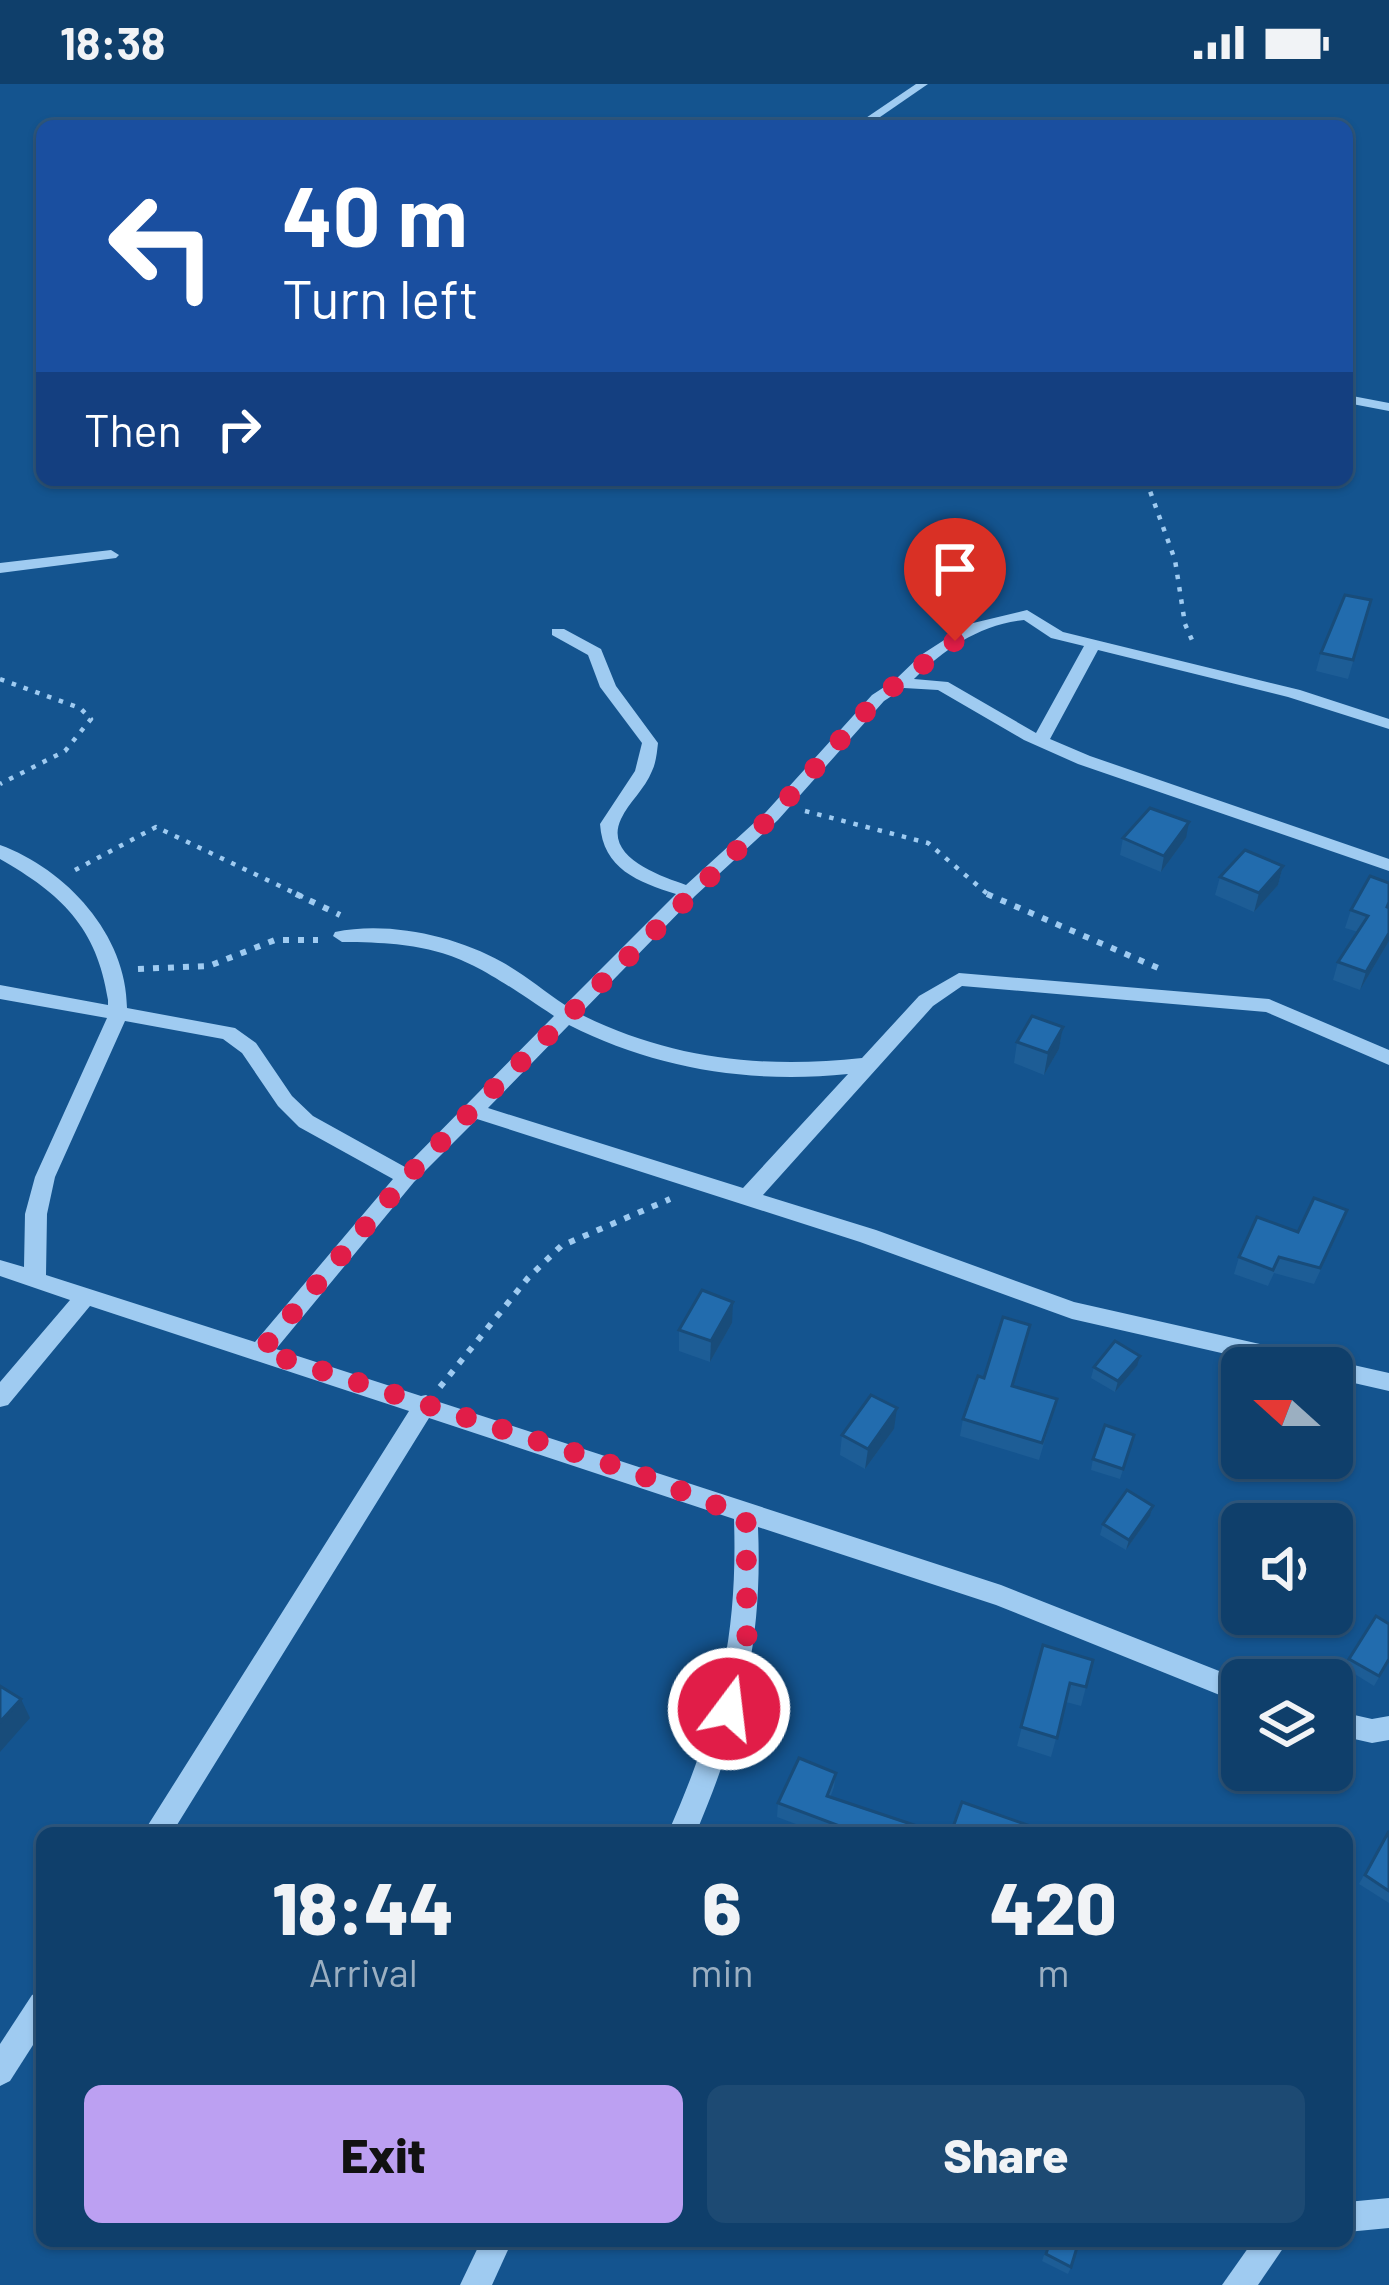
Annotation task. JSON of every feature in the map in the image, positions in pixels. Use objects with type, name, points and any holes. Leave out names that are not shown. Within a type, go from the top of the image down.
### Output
[{"type":"street","points":[[869,120],[922,84]]},
{"type":"street","points":[[1353,400],[1389,407]]},
{"type":"street","points":[[0,568],[111,555]]},
{"type":"street","points":[[261,1351],[407,1177],[689,892],[781,807],[878,698],[920,662],[982,625],[1018,615],[1093,645],[1389,724]]},
{"type":"street","points":[[558,632],[595,652],[608,687],[650,743],[644,771],[609,824],[614,850],[639,874],[689,892]]},
{"type":"street","points":[[1040,741],[1093,645]]},
{"type":"street","points":[[901,683],[942,685],[1040,741],[1121,775],[1389,865]]},
{"type":"street","points":[[0,851],[38,873],[72,901],[118,985],[117,1017],[40,1193],[35,1281]]},
{"type":"street","points":[[0,872],[38,873]]},
{"type":"street","points":[[342,936],[432,939],[488,962],[567,1016],[649,1048],[732,1070],[789,1074],[866,1065]]},
{"type":"street","points":[[748,1197],[940,988],[972,977],[1081,986],[1136,998],[1269,1006],[1389,1058]]},
{"type":"street","points":[[0,992],[238,1037],[295,1112],[407,1177]]},
{"type":"street","points":[[472,1110],[720,1187],[1072,1310],[1389,1382]]},
{"type":"street","points":[[0,1268],[634,1472],[746,1517],[1001,1596],[1221,1684]]},
{"type":"street","points":[[0,1398],[85,1297]]},
{"type":"street","points":[[162,1827],[426,1404]]},
{"type":"street","points":[[684,1827],[720,1741],[747,1642],[746,1517]]},
{"type":"street","points":[[1353,1727],[1389,1728]]},
{"type":"street","points":[[0,2071],[36,2014]]},
{"type":"street","points":[[1353,2216],[1389,2212]]},
{"type":"street","points":[[476,2285],[493,2247]]},
{"type":"street","points":[[1238,2285],[1268,2247]]},
{"type":"path","points":[[1148,486],[1175,560],[1185,624],[1206,672]]},
{"type":"path","points":[[0,679],[80,708],[91,719],[86,733],[65,752],[0,784]]},
{"type":"path","points":[[781,807],[875,825],[928,843],[965,880],[1000,903],[1166,971]]},
{"type":"path","points":[[38,873],[89,865],[134,835],[160,827],[334,910],[346,922],[342,936],[274,940],[195,968],[111,967]]},
{"type":"path","points":[[426,1404],[513,1295],[561,1246],[670,1199],[720,1187]]},
{"type":"building","points":[[1345,595],[1371,600],[1353,660],[1321,653]]},
{"type":"building","points":[[1150,808],[1189,822],[1164,856],[1123,838]]},
{"type":"building","points":[[1245,850],[1283,866],[1259,893],[1220,877]]},
{"type":"building","points":[[1370,876],[1389,883],[1389,933],[1366,972],[1338,962],[1368,916],[1351,910]]},
{"type":"building","points":[[1032,1016],[1063,1027],[1048,1053],[1017,1042]]},
{"type":"building","points":[[1314,1198],[1347,1210],[1320,1268],[1279,1257],[1273,1270],[1239,1257],[1257,1217],[1298,1232]]},
{"type":"building","points":[[702,1290],[733,1302],[711,1341],[679,1330]]},
{"type":"building","points":[[1003,1317],[1030,1325],[1012,1386],[1057,1399],[1042,1443],[963,1419],[978,1376],[984,1378]]},
{"type":"building","points":[[1115,1341],[1140,1356],[1118,1381],[1094,1367]]},
{"type":"building","points":[[871,1395],[897,1408],[868,1449],[842,1435]]},
{"type":"building","points":[[1105,1425],[1134,1435],[1123,1469],[1093,1459]]},
{"type":"building","points":[[1127,1490],[1153,1506],[1129,1540],[1103,1524]]},
{"type":"building","points":[[1376,1616],[1389,1624],[1389,1659],[1379,1676],[1349,1659]]},
{"type":"building","points":[[1043,1645],[1093,1660],[1086,1687],[1070,1683],[1057,1738],[1021,1727]]},
{"type":"building","points":[[0,1686],[21,1699],[0,1722]]},
{"type":"building","points":[[799,1758],[836,1773],[827,1796],[920,1827],[842,1827],[778,1803]]},
{"type":"building","points":[[962,1802],[1033,1827],[953,1827]]},
{"type":"building","points":[[1389,1831],[1389,1891],[1365,1875]]},
{"type":"building","points":[[1048,2247],[1077,2247],[1071,2267],[1046,2254]]},
{"type":"route","points":[[729,1709],[747,1642],[750,1610],[746,1517],[634,1472],[261,1351],[407,1177],[472,1110],[689,892],[737,852],[878,698],[920,662],[955,641]]}]
